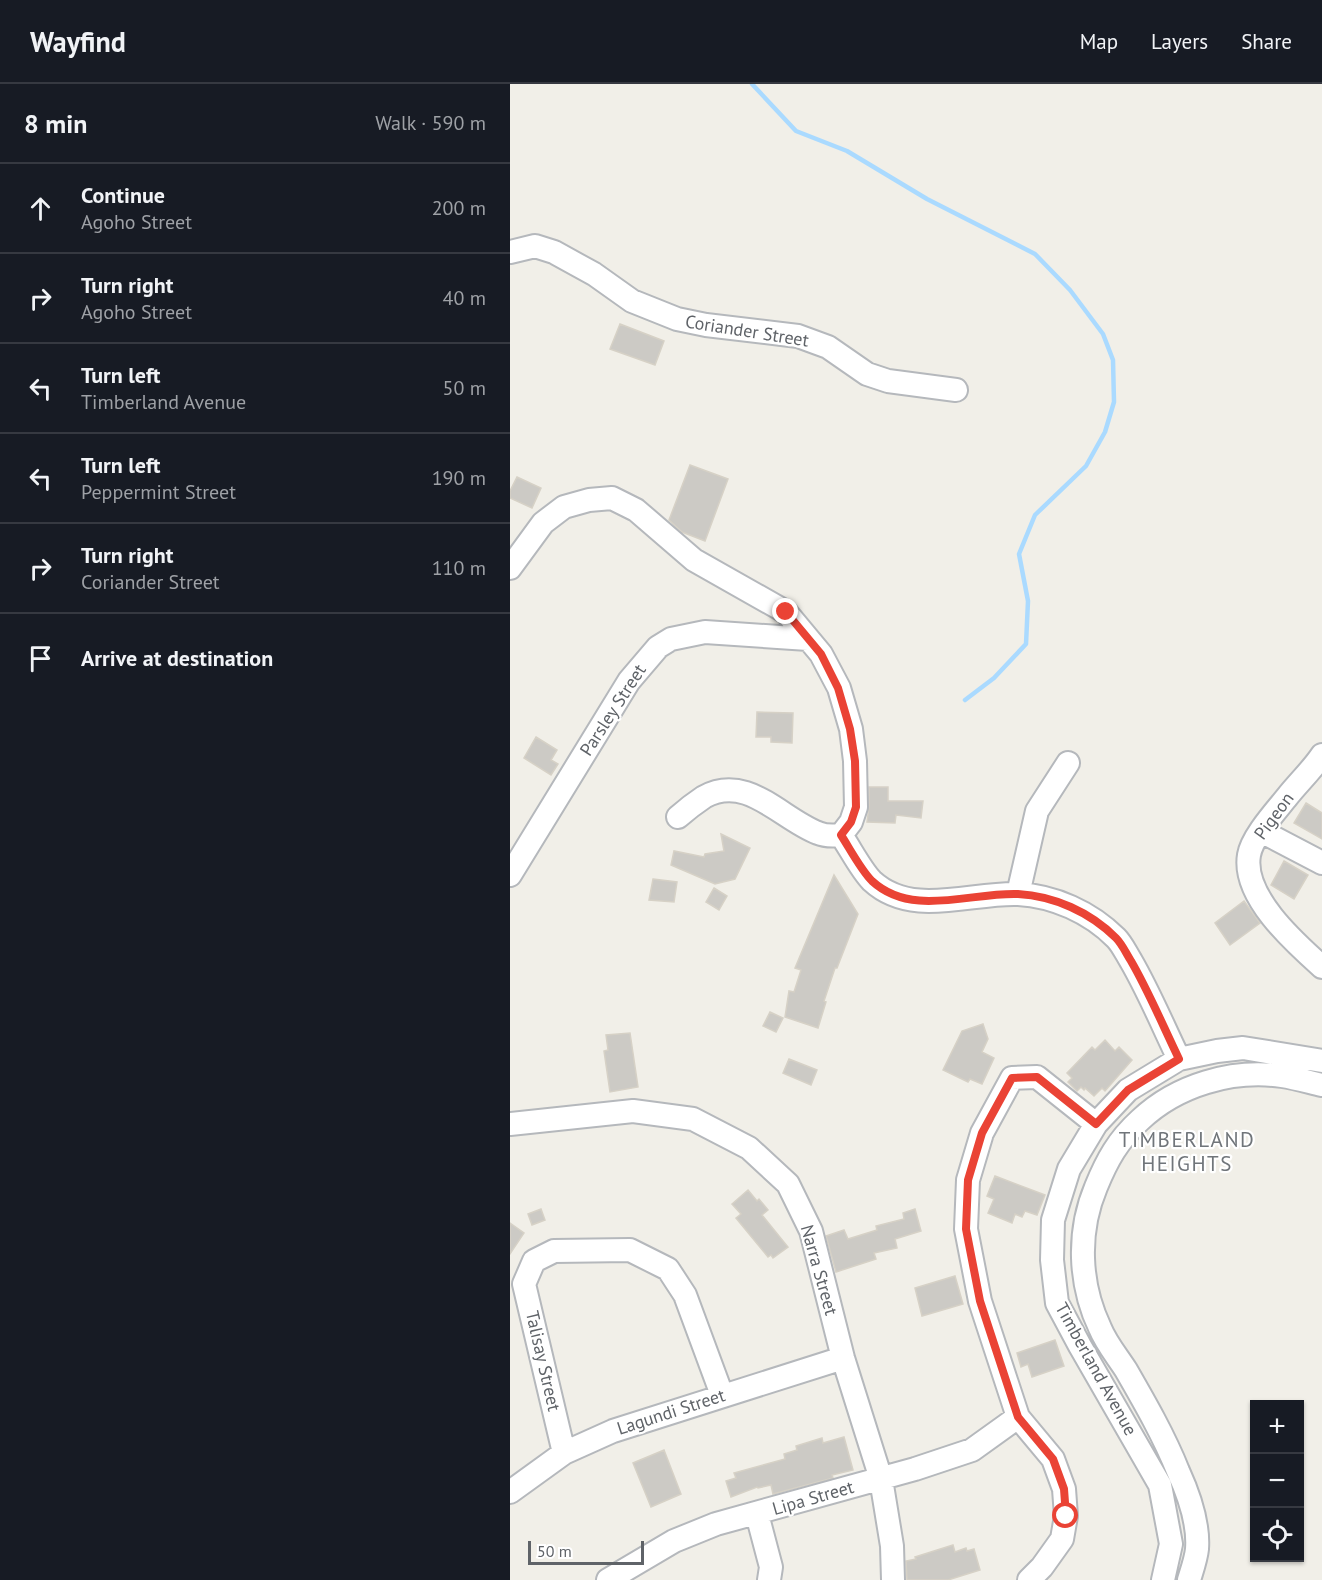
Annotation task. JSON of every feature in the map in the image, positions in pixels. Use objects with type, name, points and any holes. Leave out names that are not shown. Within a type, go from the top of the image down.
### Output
[{"type":"street","name":"Coriander Street","points":[[510,252],[535,246],[554,252],[594,274],[632,301],[677,319],[706,325],[798,336],[828,347],[867,374],[888,381],[956,390]]},
{"type":"street","points":[[510,568],[543,523],[564,507],[589,500],[612,498],[636,510],[694,560],[786,612],[821,654],[838,688],[850,729],[855,761],[856,807],[851,822],[841,835]]},
{"type":"street","name":"Parsley Street","points":[[510,875],[629,681],[658,647],[671,639],[705,632],[808,639]]},
{"type":"street","name":"Pigeon","points":[[1321,756],[1261,831],[1249,853],[1248,872],[1261,902],[1298,945],[1322,967]]},
{"type":"street","points":[[1018,894],[1037,811],[1068,763]]},
{"type":"street","points":[[678,817],[705,797],[725,790],[747,794],[771,804],[819,834],[841,835]]},
{"type":"street","points":[[1261,831],[1322,863]]},
{"type":"street","points":[[841,835],[871,880],[887,891],[906,898],[939,901],[1018,894],[1064,903],[1098,922],[1118,940],[1137,971],[1179,1059]]},
{"type":"street","name":"Timberland Avenue","points":[[1163,1580],[1171,1544],[1160,1485],[1057,1303],[1052,1260],[1053,1220],[1069,1169],[1096,1124],[1128,1090],[1179,1059],[1243,1048],[1322,1060]]},
{"type":"street","name":"Timberland Avenue","points":[[1189,1580],[1197,1549],[1192,1503],[1170,1450],[1100,1329],[1089,1301],[1084,1276],[1083,1239],[1088,1205],[1108,1158],[1131,1128],[1154,1106],[1178,1093],[1212,1080],[1244,1075],[1281,1076],[1322,1085]]},
{"type":"street","points":[[1029,1580],[1042,1568],[1062,1539],[1066,1516],[1064,1489],[1053,1459],[1018,1417],[980,1301],[966,1229],[968,1180],[982,1133],[1012,1078],[1037,1077],[1096,1124]]},
{"type":"street","name":"Narra Street","points":[[510,1124],[633,1111],[693,1119],[749,1148],[788,1184],[811,1231],[843,1358],[881,1479],[892,1546],[893,1580]]},
{"type":"street","name":"Talisay Street","points":[[564,1453],[524,1284],[534,1261],[554,1251],[630,1250],[668,1269],[685,1295],[722,1395]]},
{"type":"street","name":"Lagundi Street","points":[[510,1492],[564,1453],[613,1431],[843,1358]]},
{"type":"street","points":[[1102,1383],[1126,1371]]},
{"type":"street","name":"Lipa Street","points":[[608,1580],[674,1541],[716,1524],[881,1479],[972,1450],[1018,1417]]},
{"type":"street","points":[[757,1514],[771,1567],[769,1580]]},
{"type":"building","points":[[620,324],[664,341],[655,365],[610,349]]},
{"type":"building","points":[[690,465],[728,479],[705,541],[682,532],[669,520]]},
{"type":"building","points":[[517,477],[541,488],[532,508],[510,498],[510,491]]},
{"type":"building","points":[[757,712],[793,713],[792,743],[771,742],[771,737],[756,737]]},
{"type":"building","points":[[536,737],[557,750],[551,760],[558,764],[551,775],[524,758]]},
{"type":"building","points":[[869,787],[888,787],[888,801],[923,801],[921,818],[896,815],[895,823],[867,822]]},
{"type":"building","points":[[1306,803],[1322,813],[1322,839],[1294,823]]},
{"type":"building","points":[[721,834],[750,848],[735,879],[715,884],[671,865],[674,851],[704,857],[705,854],[724,851]]},
{"type":"building","points":[[1284,861],[1308,875],[1294,899],[1271,885]]},
{"type":"building","points":[[834,875],[858,914],[837,968],[835,968],[818,1028],[785,1017],[789,991],[794,992],[801,970],[795,968]]},
{"type":"building","points":[[653,879],[677,882],[674,902],[649,900]]},
{"type":"building","points":[[714,888],[727,896],[719,910],[706,902]]},
{"type":"building","points":[[1244,901],[1260,923],[1230,945],[1215,923]]},
{"type":"building","points":[[770,1012],[783,1018],[776,1032],[763,1026]]},
{"type":"building","points":[[983,1024],[988,1039],[982,1052],[994,1058],[982,1084],[970,1079],[968,1082],[943,1070],[962,1031]]},
{"type":"building","points":[[630,1033],[638,1087],[610,1092],[604,1051],[608,1050],[606,1035]]},
{"type":"building","points":[[1105,1040],[1115,1051],[1119,1047],[1132,1060],[1105,1091],[1102,1088],[1094,1096],[1085,1088],[1084,1090],[1081,1087],[1077,1091],[1068,1082],[1072,1078],[1067,1073],[1092,1047],[1095,1050]]},
{"type":"building","points":[[789,1059],[817,1070],[811,1085],[783,1073]]},
{"type":"building","points":[[995,1176],[1045,1195],[1037,1215],[1025,1211],[1022,1217],[1015,1214],[1012,1223],[988,1213],[994,1199],[987,1196]]},
{"type":"building","points":[[748,1190],[768,1210],[762,1215],[788,1247],[773,1258],[771,1255],[768,1257],[736,1218],[741,1214],[732,1204]]},
{"type":"building","points":[[541,1209],[545,1220],[532,1225],[528,1214]]},
{"type":"building","points":[[915,1209],[921,1231],[895,1239],[897,1248],[874,1253],[876,1259],[836,1272],[826,1236],[844,1230],[848,1239],[877,1230],[876,1226],[904,1219],[903,1213]]},
{"type":"building","points":[[510,1223],[524,1233],[510,1254]]},
{"type":"building","points":[[955,1276],[963,1304],[922,1316],[915,1288]]},
{"type":"building","points":[[1055,1340],[1064,1366],[1032,1377],[1028,1364],[1021,1367],[1017,1353]]},
{"type":"building","points":[[844,1437],[853,1470],[832,1475],[833,1478],[773,1494],[771,1485],[757,1487],[731,1497],[726,1481],[736,1478],[734,1473],[785,1459],[784,1454],[797,1450],[796,1446],[822,1438],[823,1443]]},
{"type":"building","points":[[664,1450],[681,1494],[651,1507],[633,1463]]},
{"type":"building","points":[[953,1545],[955,1552],[966,1548],[967,1551],[974,1549],[980,1570],[948,1580],[907,1580],[906,1561]]},
{"type":"waterway","points":[[752,84],[796,131],[847,151],[927,199],[1035,254],[1070,290],[1103,334],[1113,360],[1114,402],[1105,432],[1086,466],[1035,515],[1019,554],[1028,601],[1026,644],[994,678],[965,700]]},
{"type":"district","name":"TIMBERLAND HEIGHTS","points":[[1187,1152]]},
{"type":"route","points":[[786,612],[821,654],[838,688],[850,729],[855,761],[856,807],[851,822],[841,835],[871,880],[887,891],[906,898],[939,901],[1018,894],[1064,903],[1098,922],[1118,940],[1137,971],[1179,1059],[1128,1090],[1096,1124],[1037,1077],[1012,1078],[982,1133],[968,1180],[966,1229],[980,1301],[1018,1417],[1053,1459],[1064,1489],[1066,1516]]}]
